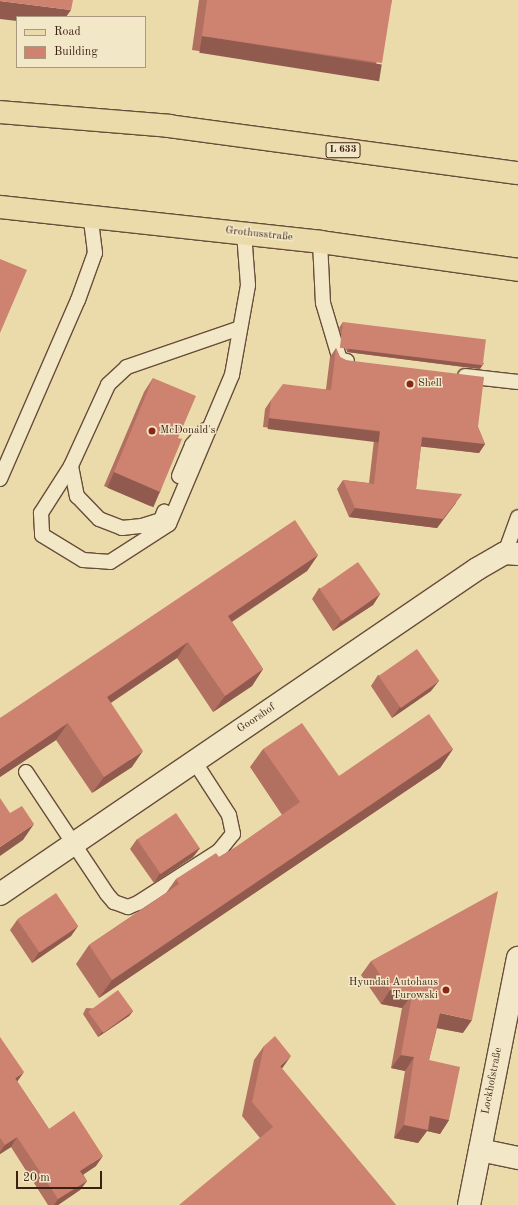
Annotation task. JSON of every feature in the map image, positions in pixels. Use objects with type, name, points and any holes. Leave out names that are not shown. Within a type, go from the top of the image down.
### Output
[{"type":"main road","name":"L 633","points":[[0,112],[169,126],[518,173]]},
{"type":"main road","name":"Grothusstraße","points":[[0,207],[320,242],[518,270]]},
{"type":"street","name":"Goorshof","points":[[0,894],[76,844],[194,761],[477,569],[512,553]]},
{"type":"street","name":"Lockhofstraße","points":[[469,1205],[518,958]]},
{"type":"street","points":[[480,1150],[518,1158]]},
{"type":"lane","points":[[0,479],[78,300],[95,253],[91,218]]},
{"type":"lane","points":[[240,328],[127,367],[108,385],[71,466],[40,513],[42,535],[83,560],[110,562],[168,524],[215,419],[232,375],[248,285],[244,233]]},
{"type":"lane","points":[[320,242],[323,303],[340,360],[362,363]]},
{"type":"lane","points":[[451,375],[518,382]]},
{"type":"lane","points":[[71,466],[77,496],[99,519],[122,528],[142,526],[161,520],[192,445],[215,419]]},
{"type":"lane","points":[[512,553],[518,517]]},
{"type":"lane","points":[[26,772],[111,898],[119,905],[128,907],[138,903],[219,851],[233,834],[229,815],[194,761]]},
{"type":"building","points":[[0,0],[73,0],[71,10]]},
{"type":"building","points":[[207,0],[392,0],[382,63],[202,36]]},
{"type":"building","points":[[0,259],[27,270],[0,333]]},
{"type":"building","points":[[343,322],[486,340],[483,365],[340,348]]},
{"type":"building","points":[[336,348],[340,357],[345,360],[484,377],[478,427],[485,444],[422,437],[416,489],[462,494],[443,519],[355,508],[343,480],[374,484],[380,431],[269,418],[271,400],[283,384],[331,390]]},
{"type":"building","name":"McDonald's","points":[[153,378],[196,396],[178,438],[182,439],[160,492],[114,472]]},
{"type":"building","points":[[295,520],[318,555],[228,616],[263,669],[225,696],[188,642],[107,697],[143,751],[104,777],[68,723],[0,769],[0,718]]},
{"type":"building","points":[[358,562],[380,594],[342,621],[319,589]]},
{"type":"building","points":[[417,649],[439,681],[401,708],[378,676]]},
{"type":"building","points":[[429,714],[453,749],[112,980],[89,945],[179,884],[176,879],[216,853],[219,857],[236,847],[300,802],[263,749],[302,723],[339,776]]},
{"type":"building","points":[[0,798],[10,813],[22,806],[34,824],[0,847]]},
{"type":"building","points":[[176,813],[199,848],[161,874],[137,839]]},
{"type":"building","points":[[498,891],[472,1020],[440,1013],[429,1060],[460,1067],[449,1120],[430,1116],[428,1130],[404,1125],[414,1057],[401,1055],[412,995],[390,990],[371,961]]},
{"type":"building","points":[[56,893],[78,926],[39,952],[17,919]]},
{"type":"building","points":[[118,990],[133,1011],[103,1033],[88,1012]]},
{"type":"building","points":[[275,1036],[291,1056],[280,1066],[396,1205],[179,1205],[273,1127],[252,1102],[264,1046]]},
{"type":"building","points":[[0,1037],[24,1072],[15,1078],[49,1129],[74,1111],[103,1156],[80,1171],[87,1181],[58,1199],[17,1137],[5,1145],[0,1138]]},
{"type":"place","name":"Shell","points":[[410,384]]},
{"type":"place","name":"McDonald's","points":[[152,431]]},
{"type":"place","name":"Hyundai Autohaus Turowski","points":[[446,990]]}]
